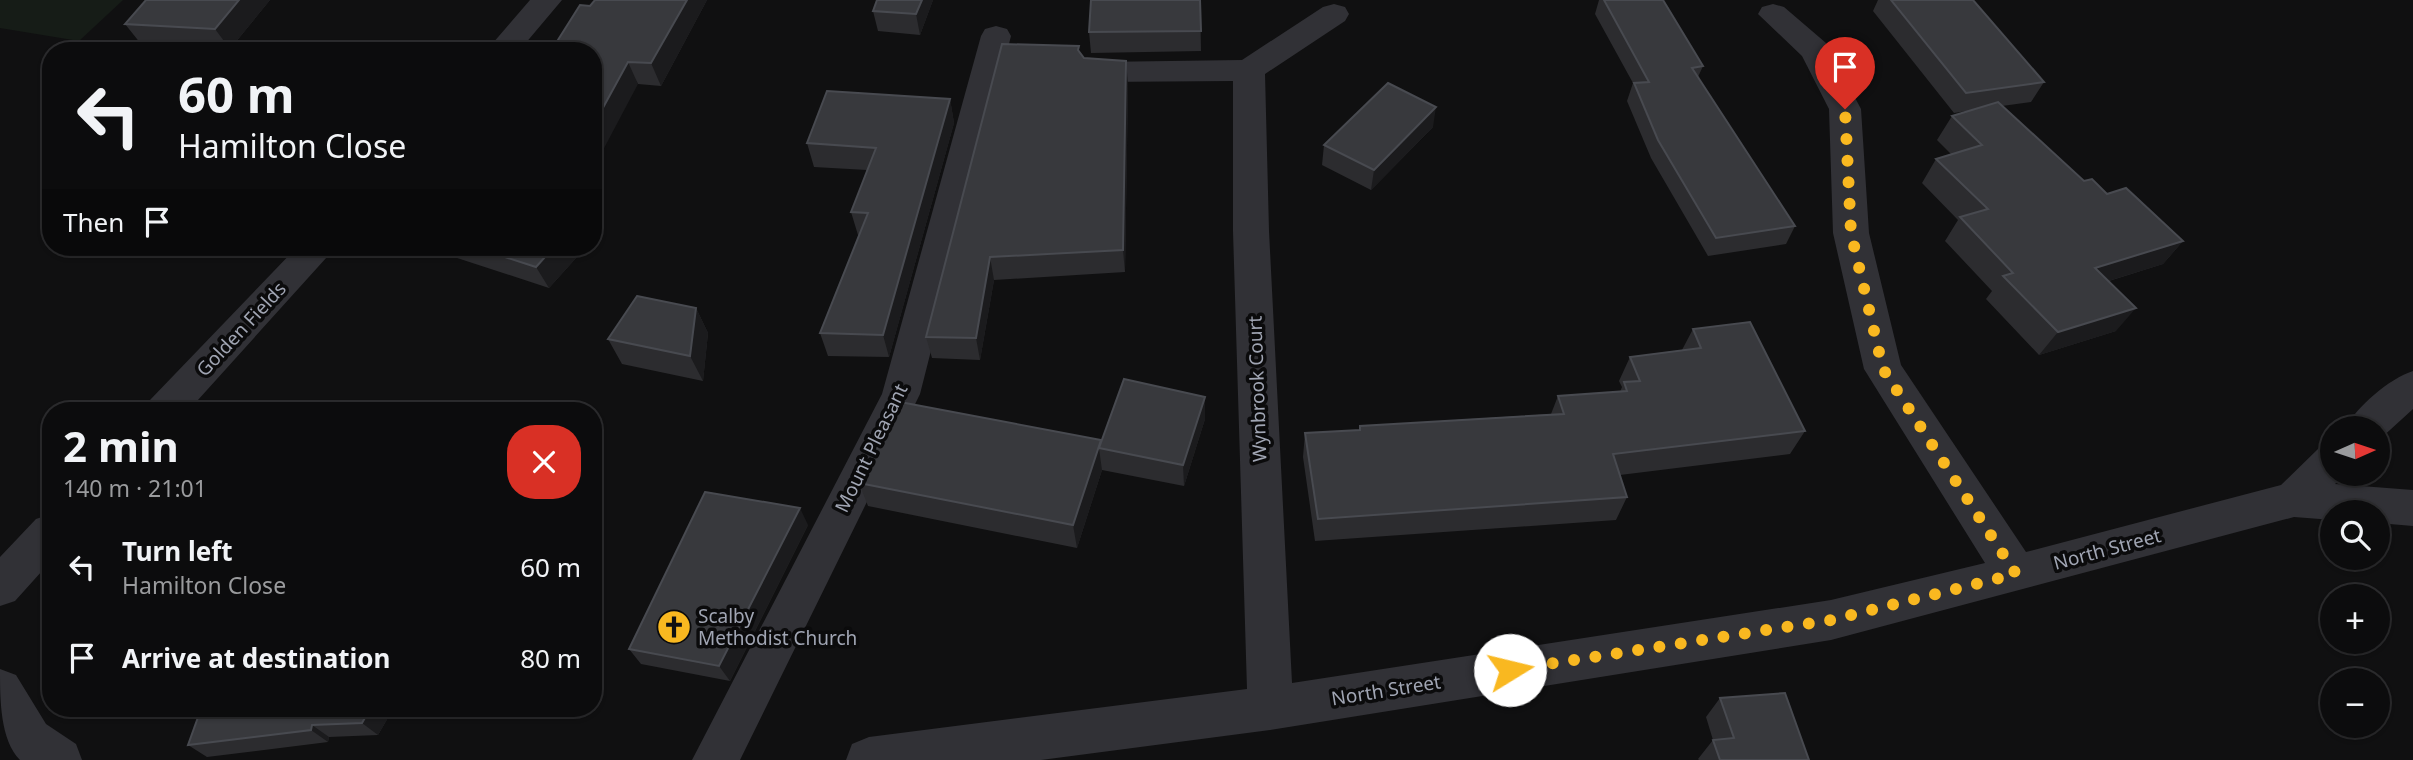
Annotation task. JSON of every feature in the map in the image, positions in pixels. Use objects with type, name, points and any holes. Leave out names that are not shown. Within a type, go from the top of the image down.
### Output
[{"type":"street","points":[[509,42],[547,0]]},
{"type":"street","points":[[1098,72],[1249,70],[1334,14]]},
{"type":"street","points":[[1773,14],[1815,50],[1845,109],[1851,233],[1883,369],[2016,574]]},
{"type":"street","name":"Mount Pleasant","points":[[715,760],[901,394],[996,36]]},
{"type":"street","name":"Wynbrook Court","points":[[1249,70],[1251,231],[1270,708]]},
{"type":"street","name":"Golden Fields","points":[[172,402],[310,256]]},
{"type":"street","name":"North Street","points":[[869,760],[1270,708],[1831,620],[2016,574],[2294,499],[2320,473]]},
{"type":"street","points":[[2294,499],[2413,509]]},
{"type":"street","points":[[0,587],[42,542]]},
{"type":"street","points":[[0,691],[30,740],[59,760]]},
{"type":"shaded area","points":[[0,0],[123,0],[79,41],[0,28]]},
{"type":"building","points":[[146,0],[239,0],[215,29],[125,24]]},
{"type":"building","points":[[595,0],[687,0],[651,63],[628,62],[602,110],[602,42],[557,42],[580,5],[590,6]]},
{"type":"building","points":[[877,0],[922,0],[916,14],[873,11]]},
{"type":"building","points":[[1091,0],[1200,0],[1201,31],[1089,32]]},
{"type":"building","points":[[1604,0],[1663,0],[1703,66],[1692,68],[1795,226],[1716,238],[1658,140],[1634,83],[1649,82]]},
{"type":"building","points":[[1891,0],[1973,0],[2044,82],[1966,93]]},
{"type":"building","points":[[1002,44],[1079,46],[1078,50],[1084,58],[1126,61],[1123,250],[990,257],[976,338],[926,337]]},
{"type":"building","points":[[1388,83],[1436,107],[1374,170],[1324,145]]},
{"type":"building","points":[[827,91],[950,99],[883,335],[820,333],[868,213],[851,212],[876,148],[807,143]]},
{"type":"building","points":[[1998,102],[2084,181],[2092,179],[2107,194],[2126,188],[2183,241],[2095,268],[2136,308],[2058,332],[2003,276],[2013,273],[1960,217],[1988,209],[1936,159],[1982,145],[1952,116]]},
{"type":"building","points":[[502,256],[546,256],[536,267]]},
{"type":"building","points":[[637,296],[696,308],[690,356],[608,339]]},
{"type":"building","points":[[1750,322],[1805,431],[1613,454],[1627,497],[1318,519],[1305,433],[1360,430],[1360,426],[1564,414],[1558,396],[1627,391],[1624,382],[1640,381],[1630,357],[1701,348],[1693,329]]},
{"type":"building","points":[[1124,379],[1205,397],[1183,465],[1099,448]]},
{"type":"building","points":[[900,402],[1101,440],[1073,525],[859,483]]},
{"type":"building","points":[[705,492],[800,508],[719,666],[629,649]]},
{"type":"building","points":[[1785,693],[1809,760],[1720,760],[1713,740],[1734,738],[1720,698]]},
{"type":"building","points":[[198,717],[365,717],[362,723],[312,725],[311,730],[188,745]]},
{"type":"place","name":"Scalby Methodist Church","points":[[674,627]]},
{"type":"route","points":[[1510,670],[1831,620],[2016,574],[1883,369],[1851,233],[1845,109]]}]
